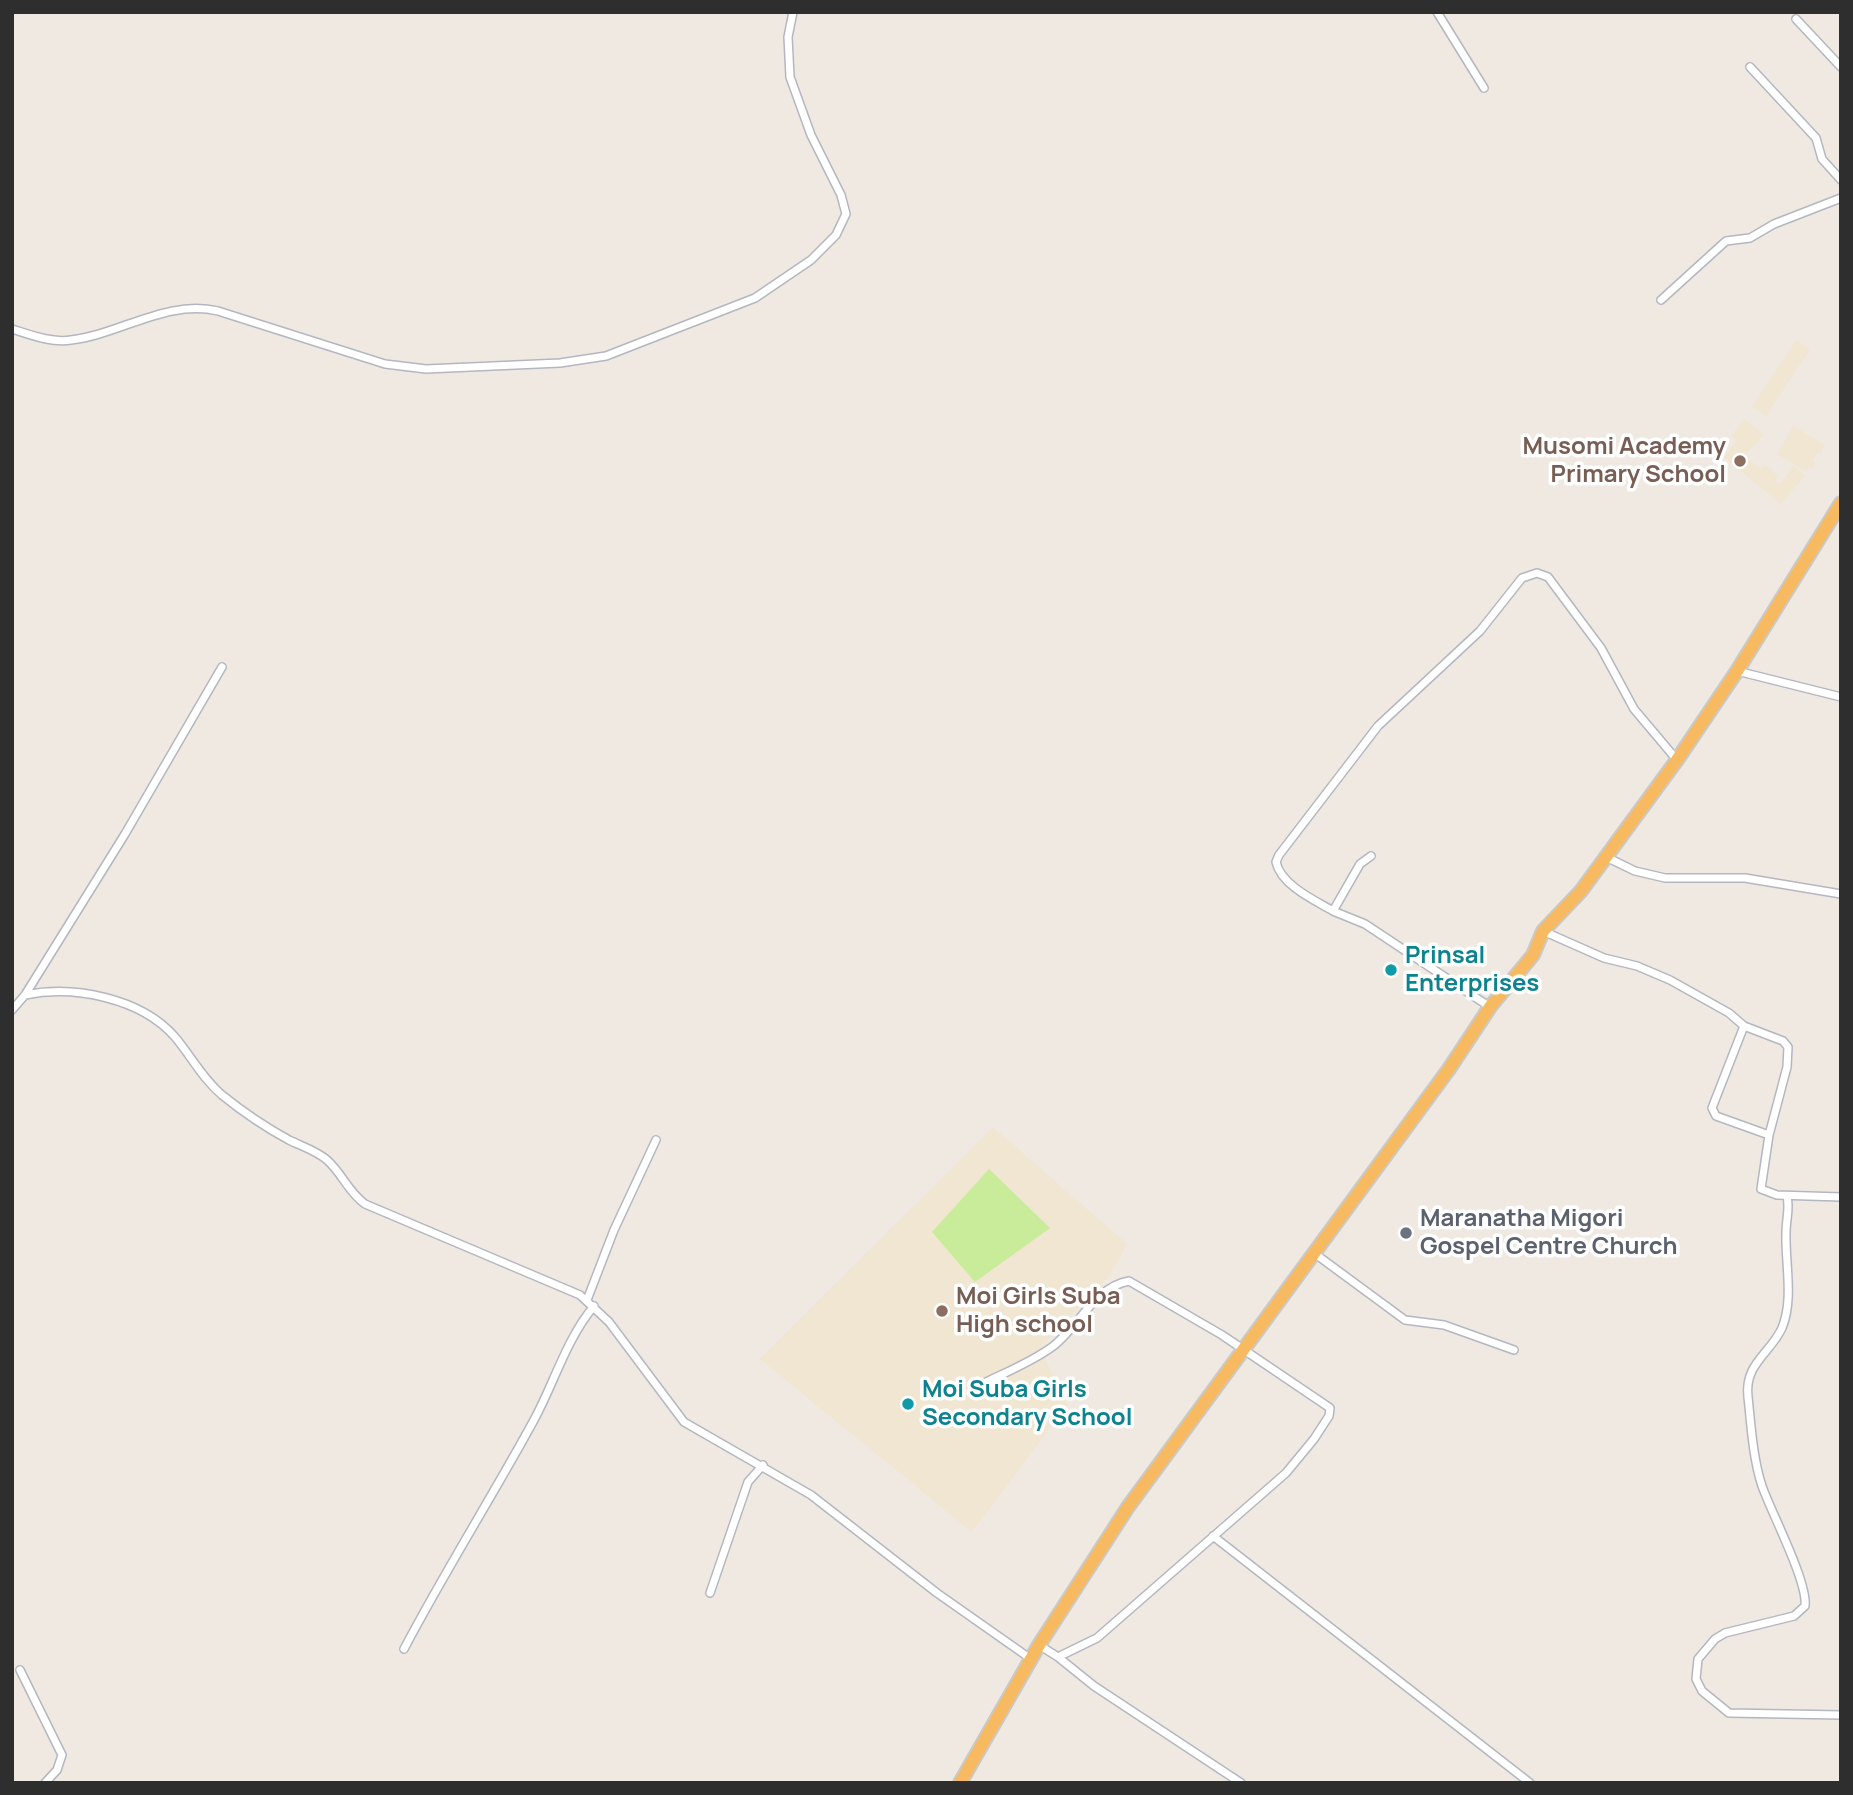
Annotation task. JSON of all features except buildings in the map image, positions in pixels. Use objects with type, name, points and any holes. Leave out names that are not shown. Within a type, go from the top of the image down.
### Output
[{"type":"highway","points":[[960,1783],[1039,1645],[1128,1507],[1449,1069],[1490,1007],[1533,955],[1543,931],[1581,891],[1676,760],[1737,670],[1841,503]]},
{"type":"street","points":[[12,329],[47,339],[70,340],[195,307],[385,363],[426,369],[560,363],[595,358],[641,344],[723,312],[755,298],[794,274],[836,235],[846,214],[841,195],[811,135],[790,77],[788,37],[793,12]]},
{"type":"street","points":[[1437,12],[1484,88]]},
{"type":"street","points":[[1796,19],[1841,67]]},
{"type":"street","points":[[1750,67],[1816,138],[1822,159],[1841,180]]},
{"type":"street","points":[[1661,300],[1726,242],[1750,238],[1774,224],[1841,198]]},
{"type":"street","points":[[1490,1007],[1365,924],[1310,898],[1278,873],[1276,862],[1279,855],[1378,726],[1449,656],[1480,631],[1522,578],[1537,573],[1548,577],[1601,648],[1634,709],[1676,760]]},
{"type":"street","points":[[12,1010],[25,995],[125,834],[222,667]]},
{"type":"street","points":[[1737,670],[1841,697]]},
{"type":"street","points":[[1334,911],[1360,864],[1371,856]]},
{"type":"street","points":[[1606,857],[1654,877],[1745,878],[1841,894]]},
{"type":"street","points":[[1543,931],[1604,958],[1637,966],[1670,980],[1729,1013],[1744,1026],[1783,1041],[1788,1047],[1787,1066],[1769,1135],[1761,1189],[1769,1194],[1787,1196],[1841,1197]]},
{"type":"street","points":[[25,995],[52,991],[82,994],[113,1001],[148,1015],[175,1037],[204,1077],[221,1094],[270,1130],[326,1158],[351,1192],[365,1204],[555,1282],[587,1300],[684,1422],[811,1495],[937,1594],[1031,1659]]},
{"type":"street","points":[[1744,1026],[1712,1108],[1716,1116],[1769,1135]]},
{"type":"street","points":[[587,1300],[614,1230],[656,1140]]},
{"type":"street","points":[[1787,1196],[1790,1209],[1786,1228],[1786,1311],[1774,1340],[1754,1364],[1748,1394],[1760,1478],[1805,1597],[1805,1606],[1794,1616],[1725,1633],[1715,1639],[1698,1659],[1696,1679],[1702,1691],[1728,1713],[1841,1715]]},
{"type":"street","points":[[1314,1252],[1405,1320],[1444,1325],[1514,1350]]},
{"type":"street","points":[[980,1385],[1054,1346],[1101,1296],[1116,1285],[1129,1281],[1244,1350],[1273,1373],[1328,1405],[1330,1412],[1294,1464],[1097,1639],[1058,1657]]},
{"type":"street","points":[[404,1649],[457,1552],[523,1441],[580,1326],[594,1306]]},
{"type":"street","points":[[710,1592],[748,1482],[763,1465]]},
{"type":"street","points":[[1213,1536],[1530,1783]]},
{"type":"street","points":[[1039,1645],[1104,1692],[1241,1783]]},
{"type":"street","points":[[20,1670],[62,1755],[57,1770],[45,1783]]},
{"type":"shaded area","name":"Musomi Academy Primary School","points":[[1796,340],[1810,349],[1766,416],[1752,406]]},
{"type":"shaded area","name":"Musomi Academy Primary School","points":[[1744,419],[1764,435],[1744,456],[1761,469],[1765,465],[1778,476],[1775,481],[1780,485],[1793,466],[1805,475],[1781,504],[1724,457],[1737,441],[1731,436]]},
{"type":"shaded area","name":"Musomi Academy Primary School","points":[[1793,426],[1824,444],[1821,454],[1817,453],[1813,461],[1816,463],[1812,469],[1809,467],[1806,471],[1777,454]]},
{"type":"shaded area","name":"Moi Girls Suba High school","points":[[993,1127],[1127,1244],[1110,1275],[1040,1348],[1067,1405],[972,1532],[760,1359]]},
{"type":"green space","points":[[989,1169],[1050,1228],[975,1282],[932,1232]]},
{"type":"place","name":"Musomi Academy Primary School","points":[[1740,461]]},
{"type":"place","name":"Prinsal Enterprises","points":[[1391,970]]},
{"type":"place","name":"Maranatha Migori Gospel Centre Church","points":[[1406,1233]]},
{"type":"place","name":"Moi Girls Suba High school","points":[[942,1311]]},
{"type":"place","name":"Moi Suba Girls Secondary School","points":[[908,1404]]}]
